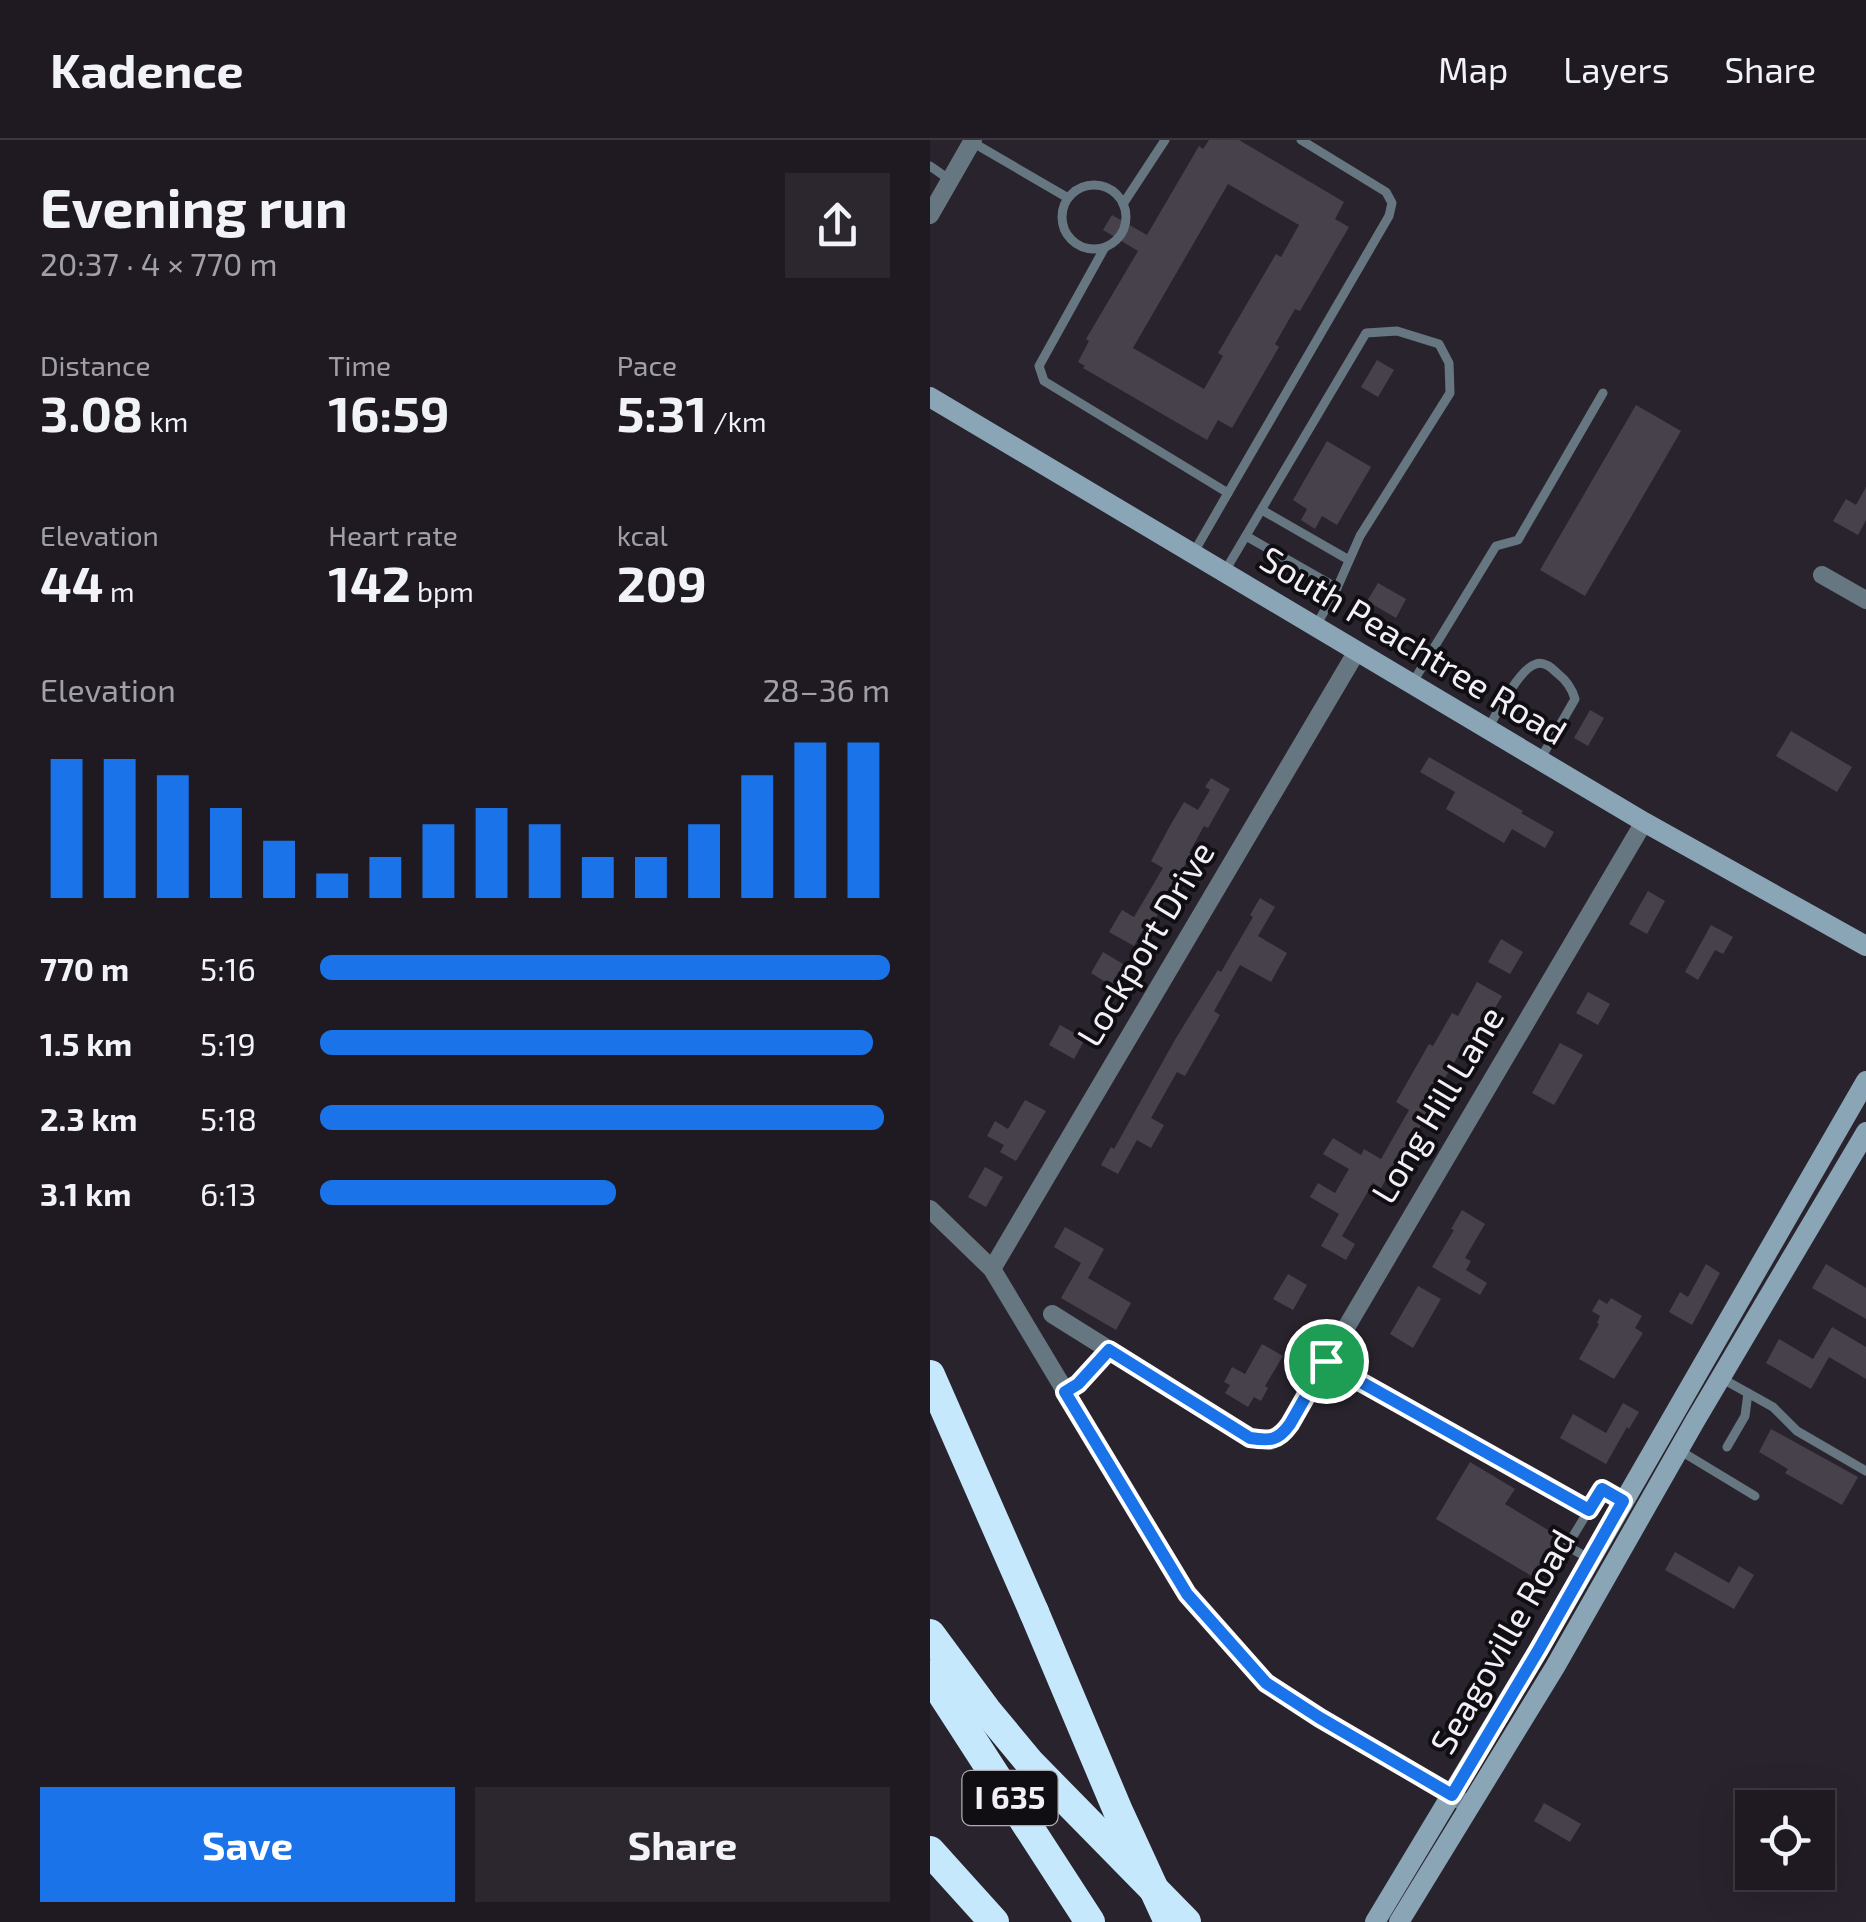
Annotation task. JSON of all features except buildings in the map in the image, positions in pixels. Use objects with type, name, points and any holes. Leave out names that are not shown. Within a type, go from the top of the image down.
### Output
[{"type":"highway","points":[[930,1375],[1169,1922]]},
{"type":"highway","points":[[930,1634],[1030,1763],[1186,1922]]},
{"type":"highway","name":"I 635","points":[[930,1675],[1090,1922]]},
{"type":"highway","name":"I 635","points":[[930,1851],[994,1922]]},
{"type":"main road","name":"South Peachtree Road","points":[[930,396],[1644,822],[1866,946]]},
{"type":"main road","name":"Seagoville Road","points":[[1399,1922],[1551,1627],[1866,1081]]},
{"type":"main road","name":"Seagoville Road","points":[[1375,1922],[1571,1639],[1866,1132]]},
{"type":"main road","points":[[1790,1215],[1812,1226]]},
{"type":"main road","points":[[1722,1331],[1742,1342]]},
{"type":"main road","points":[[1551,1627],[1571,1639]]},
{"type":"street","points":[[930,214],[972,141]]},
{"type":"street","points":[[1822,574],[1866,600]]},
{"type":"street","name":"Lockport Drive","points":[[992,1269],[1357,651]]},
{"type":"street","name":"Long Hill Lane","points":[[1109,1350],[1250,1438],[1270,1440],[1284,1433],[1644,822]]},
{"type":"street","points":[[930,1209],[992,1269],[1187,1594],[1266,1683],[1460,1800]]},
{"type":"street","points":[[1052,1314],[1109,1350],[1078,1384],[1065,1392]]},
{"type":"lane","points":[[1165,140],[1124,204],[1125,225],[1121,234],[1104,247],[1039,366],[1044,381],[1228,493]]},
{"type":"lane","points":[[1194,553],[1389,216],[1392,204],[1386,192],[1301,140]]},
{"type":"lane","points":[[972,141],[1068,198]]},
{"type":"lane","points":[[930,166],[950,180]]},
{"type":"lane","points":[[1104,247],[1093,249],[1072,240],[1065,231],[1063,208],[1075,191],[1093,184],[1111,190],[1124,204]]},
{"type":"lane","points":[[1225,572],[1366,333],[1397,331],[1439,344],[1449,363],[1450,393],[1360,536],[1316,626]]},
{"type":"lane","points":[[1412,684],[1496,546],[1518,540],[1603,392]]},
{"type":"lane","points":[[1262,510],[1349,560]]},
{"type":"lane","points":[[1246,536],[1337,588]]},
{"type":"lane","points":[[1488,729],[1512,687],[1531,666],[1548,665],[1573,689],[1576,699],[1540,760]]},
{"type":"lane","points":[[1326,1361],[1589,1510]]},
{"type":"lane","points":[[1721,1378],[1772,1407],[1798,1431],[1866,1471]]},
{"type":"lane","points":[[1727,1448],[1744,1416],[1748,1393]]},
{"type":"lane","points":[[1679,1450],[1755,1496]]},
{"type":"lane","points":[[1590,1559],[1567,1546],[1602,1489],[1623,1501]]},
{"type":"route","points":[[1109,1350],[1250,1438],[1270,1440],[1284,1433],[1326,1361],[1589,1510],[1602,1489],[1623,1501],[1452,1795],[1266,1683],[1187,1594],[1065,1392],[1089,1374],[1109,1350]]}]
